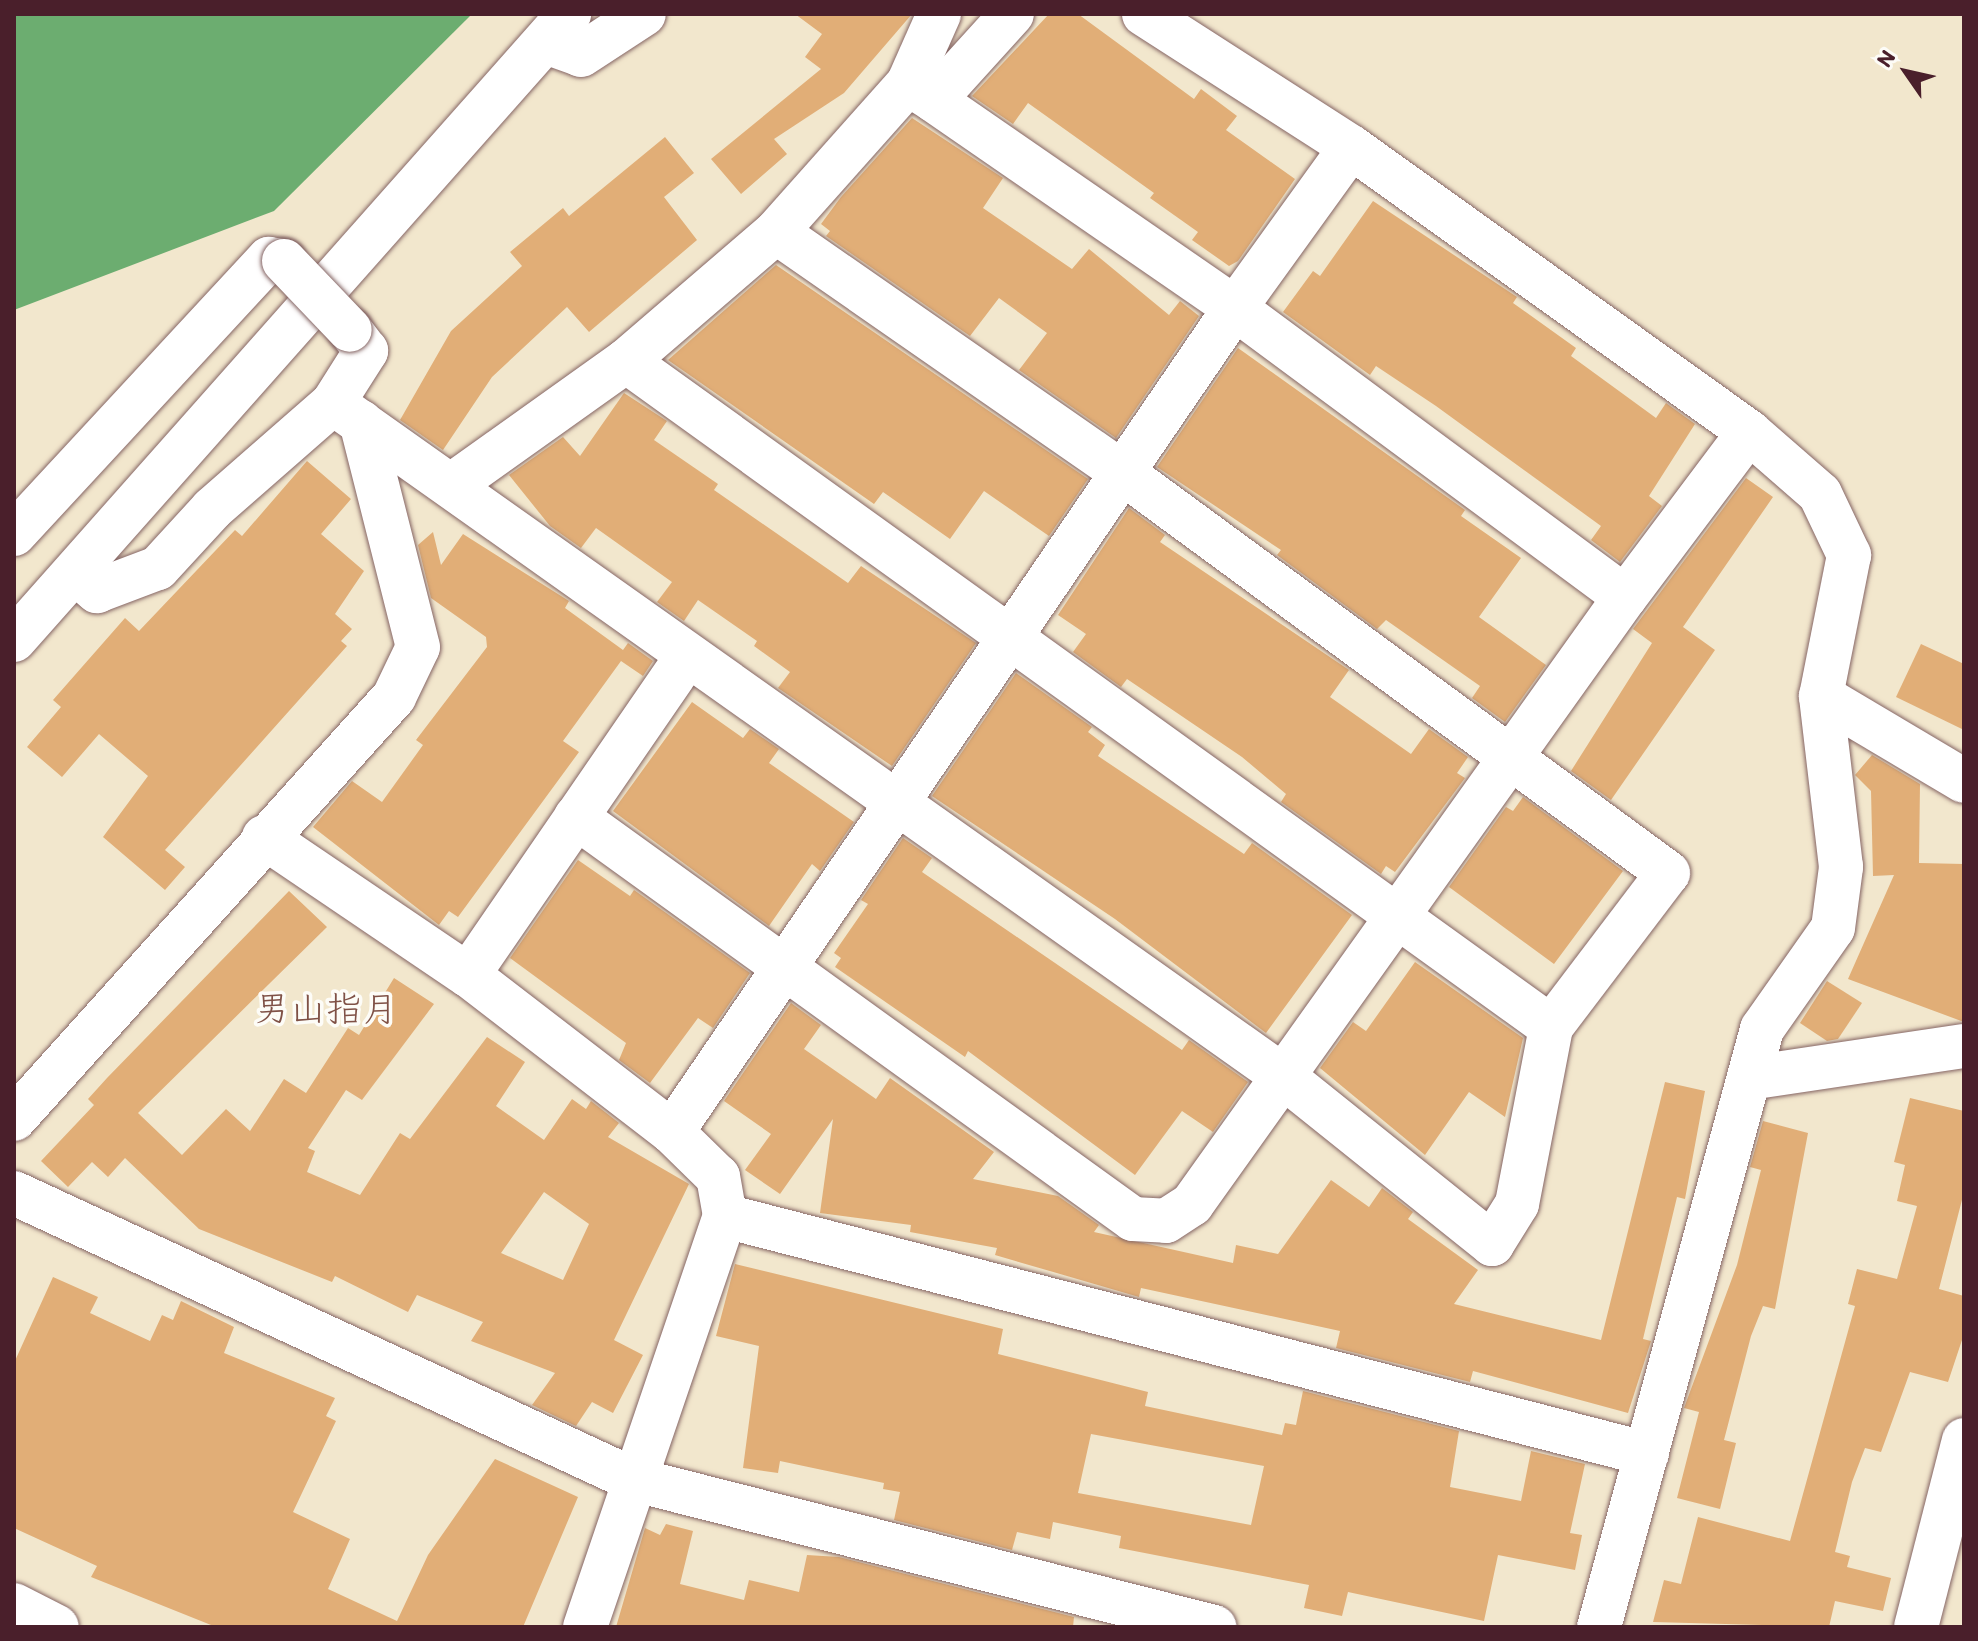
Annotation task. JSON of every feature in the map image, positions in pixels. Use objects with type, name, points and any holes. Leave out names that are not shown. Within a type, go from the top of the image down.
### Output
[{"type":"street","points":[[14,640],[558,28],[581,55],[644,14]]},
{"type":"street","points":[[921,92],[939,14]]},
{"type":"street","points":[[452,485],[626,361],[776,232],[921,92],[1012,14]]},
{"type":"street","points":[[1144,14],[1351,147],[1749,432],[1820,494],[1849,555],[1821,696],[1841,867],[1833,928],[1762,1029],[1599,1627]]},
{"type":"street","points":[[921,92],[1235,308],[1625,597]]},
{"type":"street","points":[[672,1132],[893,804],[1235,308],[1351,147]]},
{"type":"street","points":[[347,412],[893,804],[1280,1074],[1492,1244],[1517,1204],[1551,1027],[1668,873],[1123,473],[776,232]]},
{"type":"street","points":[[14,534],[269,259],[284,261],[366,351],[347,412],[418,647],[394,697],[264,837],[14,1119]]},
{"type":"street","points":[[626,361],[1011,633],[1397,911],[1551,1027]]},
{"type":"street","points":[[76,573],[97,591],[158,568],[212,509],[347,412]]},
{"type":"street","points":[[576,817],[781,970],[1133,1219],[1166,1221],[1192,1204],[1280,1074],[1509,755],[1749,432]]},
{"type":"street","points":[[468,975],[687,656]]},
{"type":"street","points":[[1821,696],[1964,781]]},
{"type":"street","points":[[264,837],[468,975],[672,1132],[718,1177],[725,1216],[632,1479],[585,1627]]},
{"type":"street","points":[[1749,1078],[1964,1046]]},
{"type":"street","points":[[14,1193],[632,1479],[1214,1627]]},
{"type":"street","points":[[725,1216],[1647,1454]]},
{"type":"street","points":[[1916,1627],[1964,1440]]},
{"type":"street","points":[[14,1605],[57,1627]]},
{"type":"green space","points":[[14,14],[472,14],[274,211],[14,310]]},
{"type":"building","points":[[795,14],[912,14],[844,93],[774,139],[787,154],[741,194],[711,159],[821,69],[805,57],[822,34]]},
{"type":"building","points":[[1049,14],[1078,14],[1194,99],[1201,89],[1237,116],[1226,130],[1295,179],[1238,261],[1229,266],[1192,240],[1198,232],[1150,198],[1154,193],[1028,103],[1013,124],[972,96]]},
{"type":"building","points":[[912,118],[1003,178],[983,208],[1072,269],[1089,249],[1169,315],[1180,301],[1199,316],[1116,438],[1019,370],[1047,333],[999,298],[970,336],[826,236],[830,231],[821,224],[841,197]]},
{"type":"building","points":[[665,137],[694,173],[664,197],[697,240],[589,332],[567,307],[492,377],[443,450],[400,420],[451,331],[522,266],[510,252],[563,208],[569,216]]},
{"type":"building","points":[[1373,201],[1517,297],[1513,303],[1576,348],[1571,356],[1656,418],[1666,403],[1695,424],[1649,496],[1662,506],[1620,562],[1591,540],[1601,526],[1436,406],[1376,366],[1370,375],[1283,312],[1313,271],[1320,276]]},
{"type":"building","points":[[776,265],[1088,479],[1049,536],[984,491],[950,539],[883,492],[874,504],[668,360]]},
{"type":"building","points":[[1238,348],[1465,510],[1461,516],[1521,558],[1479,617],[1546,665],[1505,722],[1472,698],[1480,686],[1386,620],[1377,629],[1277,555],[1281,550],[1157,467]]},
{"type":"building","points":[[624,393],[667,421],[654,440],[718,484],[714,490],[848,583],[861,566],[976,643],[892,766],[778,688],[790,672],[754,646],[757,641],[698,600],[684,621],[657,602],[672,582],[596,528],[581,548],[550,526],[509,475],[563,437],[580,456]]},
{"type":"building","points":[[307,461],[351,499],[321,534],[364,571],[335,614],[352,629],[341,641],[347,646],[165,850],[185,867],[165,890],[103,837],[148,776],[99,734],[62,777],[27,747],[61,707],[53,700],[125,618],[139,631],[235,530],[242,536]]},
{"type":"building","points":[[1746,478],[1773,497],[1683,627],[1715,650],[1611,800],[1571,771],[1652,643],[1633,629]]},
{"type":"building","points":[[1129,508],[1165,535],[1160,542],[1349,670],[1330,697],[1411,754],[1429,729],[1468,757],[1457,773],[1465,778],[1395,872],[1386,866],[1381,874],[1281,802],[1286,794],[1242,757],[1127,679],[1121,687],[1073,652],[1086,634],[1058,615]]},
{"type":"building","points":[[433,532],[441,565],[463,534],[569,601],[565,608],[623,650],[628,643],[653,661],[643,676],[621,661],[563,741],[579,752],[458,917],[449,911],[439,925],[313,827],[352,781],[382,802],[423,745],[416,740],[487,647],[486,637],[431,598],[418,545]]},
{"type":"building","points":[[1921,644],[1964,664],[1964,730],[1896,697]]},
{"type":"building","points":[[1016,673],[1092,727],[1088,732],[1105,745],[1098,756],[1244,854],[1252,843],[1352,915],[1266,1033],[1115,919],[932,796]]},
{"type":"building","points":[[692,702],[743,738],[750,729],[779,749],[769,763],[854,822],[820,871],[812,864],[769,926],[613,811]]},
{"type":"building","points":[[1872,755],[1920,784],[1919,863],[1964,864],[1964,1022],[1848,979],[1894,875],[1873,876],[1871,791],[1855,775]]},
{"type":"building","points":[[1523,797],[1623,871],[1554,964],[1449,887],[1506,807],[1513,811]]},
{"type":"building","points":[[903,838],[932,858],[922,872],[1182,1050],[1189,1040],[1248,1082],[1213,1132],[1182,1111],[1135,1175],[968,1051],[965,1057],[835,967],[841,958],[834,953],[868,904],[861,900]]},
{"type":"building","points":[[578,860],[630,896],[634,890],[750,973],[713,1028],[698,1018],[650,1083],[619,1060],[626,1043],[510,958]]},
{"type":"building","points":[[289,891],[327,927],[138,1113],[182,1155],[226,1109],[250,1131],[284,1079],[306,1093],[348,1028],[359,1035],[394,978],[434,1004],[362,1100],[346,1090],[308,1148],[315,1151],[307,1172],[360,1195],[400,1133],[410,1139],[487,1037],[525,1062],[496,1106],[544,1140],[572,1099],[586,1109],[591,1101],[619,1123],[608,1137],[689,1184],[614,1340],[643,1355],[613,1413],[592,1402],[576,1426],[532,1405],[555,1373],[471,1341],[483,1322],[417,1295],[408,1312],[335,1276],[332,1282],[199,1229],[125,1158],[108,1177],[92,1162],[68,1187],[41,1161],[94,1105],[88,1099]],"holes":[[[544,1192],[589,1224],[563,1280],[501,1253]]]},
{"type":"building","points":[[1415,962],[1523,1038],[1505,1117],[1469,1092],[1425,1155],[1320,1068],[1353,1022],[1366,1031]]},
{"type":"building","points":[[1827,981],[1862,1003],[1838,1039],[1827,1041],[1800,1023]]},
{"type":"building","points":[[791,1003],[821,1025],[804,1049],[876,1099],[890,1078],[994,1152],[973,1179],[1058,1196],[1099,1225],[1094,1232],[1233,1263],[1236,1245],[1278,1254],[1331,1180],[1369,1207],[1382,1188],[1413,1212],[1408,1219],[1478,1270],[1454,1304],[1601,1340],[1665,1082],[1705,1091],[1685,1199],[1677,1197],[1643,1339],[1651,1341],[1628,1413],[1473,1371],[1470,1382],[1336,1348],[1340,1331],[1141,1288],[1139,1297],[995,1255],[997,1248],[910,1232],[911,1225],[820,1213],[833,1119],[780,1194],[745,1170],[771,1134],[724,1101]]},
{"type":"building","points":[[1910,1098],[1964,1111],[1964,1192],[1939,1289],[1964,1296],[1964,1334],[1948,1382],[1910,1372],[1881,1452],[1865,1448],[1852,1482],[1835,1552],[1850,1556],[1847,1567],[1891,1578],[1883,1611],[1835,1601],[1829,1627],[1653,1622],[1664,1580],[1681,1584],[1698,1517],[1790,1541],[1855,1306],[1848,1304],[1857,1269],[1897,1279],[1917,1206],[1897,1201],[1905,1165],[1894,1162]]},
{"type":"building","points":[[1763,1121],[1808,1133],[1775,1309],[1763,1306],[1751,1336],[1724,1440],[1736,1443],[1720,1509],[1677,1498],[1699,1412],[1684,1408],[1737,1265],[1761,1170],[1750,1167]]},
{"type":"building","points":[[735,1264],[1003,1329],[998,1354],[1148,1392],[1145,1406],[1282,1435],[1285,1423],[1296,1425],[1303,1391],[1459,1431],[1450,1487],[1521,1501],[1531,1451],[1585,1464],[1570,1533],[1582,1535],[1575,1570],[1498,1555],[1484,1621],[1348,1592],[1342,1616],[1304,1608],[1309,1585],[1119,1548],[1121,1536],[1053,1522],[1050,1539],[1017,1532],[1012,1550],[894,1520],[900,1492],[883,1489],[884,1483],[780,1461],[778,1473],[743,1468],[759,1346],[716,1336]],"holes":[[[1091,1434],[1264,1466],[1251,1525],[1078,1493]]]},
{"type":"building","points":[[53,1277],[98,1297],[90,1313],[150,1341],[162,1315],[173,1320],[181,1301],[234,1327],[224,1353],[335,1398],[326,1416],[336,1421],[293,1512],[350,1539],[328,1589],[397,1621],[428,1555],[495,1459],[578,1497],[523,1627],[216,1627],[91,1577],[97,1566],[14,1528],[14,1363]]},
{"type":"building","points":[[666,1524],[693,1531],[680,1584],[744,1600],[749,1580],[799,1592],[807,1555],[839,1557],[1074,1617],[1073,1627],[616,1627],[645,1528],[660,1535]]},
{"type":"district","name":"男山指月","points":[[326,1009]]}]
